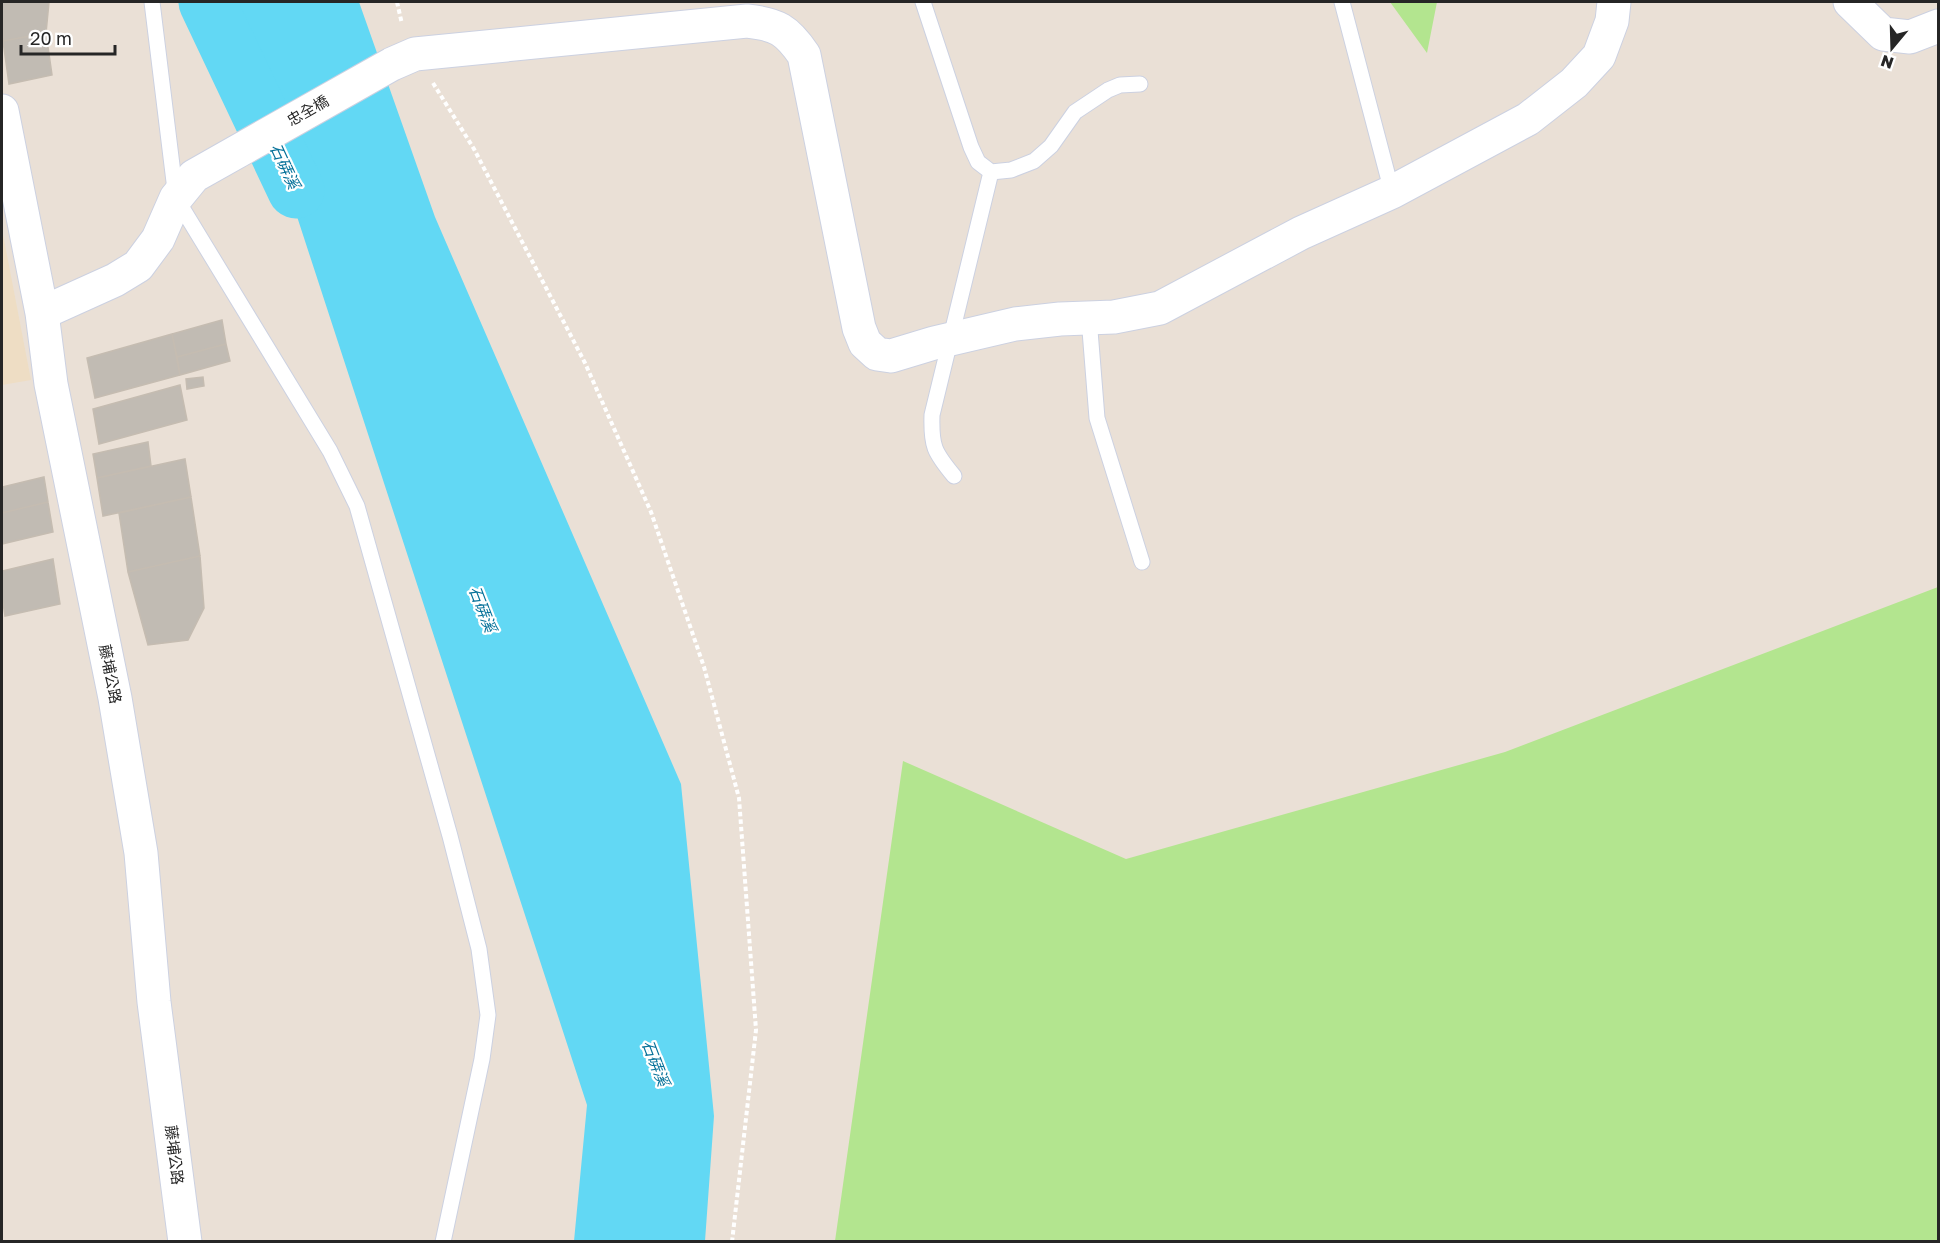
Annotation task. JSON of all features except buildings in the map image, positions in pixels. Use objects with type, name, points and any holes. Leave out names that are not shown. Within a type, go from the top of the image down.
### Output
[{"type":"street","points":[[403,59],[747,21],[769,23],[791,36],[804,55],[860,328],[865,343],[877,354],[891,356],[1016,324],[1060,319],[1114,317],[1160,308],[1301,233],[1392,192],[1528,119],[1574,83],[1599,56],[1612,21],[1614,2]]},
{"type":"street","points":[[1850,2],[1883,34],[1910,37],[1938,26]]},
{"type":"street","name":"忠全橋","points":[[185,187],[403,59]]},
{"type":"street","name":"藤埔公路","points":[[2,111],[42,313],[51,384],[115,698],[141,853],[154,1002],[185,1242]]},
{"type":"street","points":[[42,313],[115,280],[138,266],[158,239],[185,187]]},
{"type":"lane","points":[[152,2],[185,187],[330,451],[357,506],[444,814],[476,938],[488,1015],[482,1059],[443,1242]]},
{"type":"lane","points":[[923,2],[971,147],[978,162],[991,172],[1011,170],[1034,161],[1051,146],[1075,112],[1120,84],[1140,84]]},
{"type":"lane","points":[[1342,2],[1392,192]]},
{"type":"lane","points":[[954,476],[936,454],[932,436],[932,415],[991,172]]},
{"type":"lane","points":[[1089,318],[1097,418],[1142,562]]},
{"type":"path","points":[[397,2],[402,21],[403,59],[474,149],[585,363],[651,512],[704,667],[739,798],[756,1030],[732,1242]]},
{"type":"shaded area","points":[[2,229],[31,380],[2,385]]},
{"type":"green space","points":[[1390,2],[1437,2],[1427,53]]},
{"type":"green space","points":[[1938,587],[1938,1241],[835,1241],[903,761],[1126,859],[1505,752]]},
{"type":"water","points":[[227,2],[359,2],[435,217],[681,784],[714,1116],[705,1241],[574,1241],[587,1105]]},
{"type":"waterway","name":"石硦溪","points":[[207,2],[296,190]]}]
